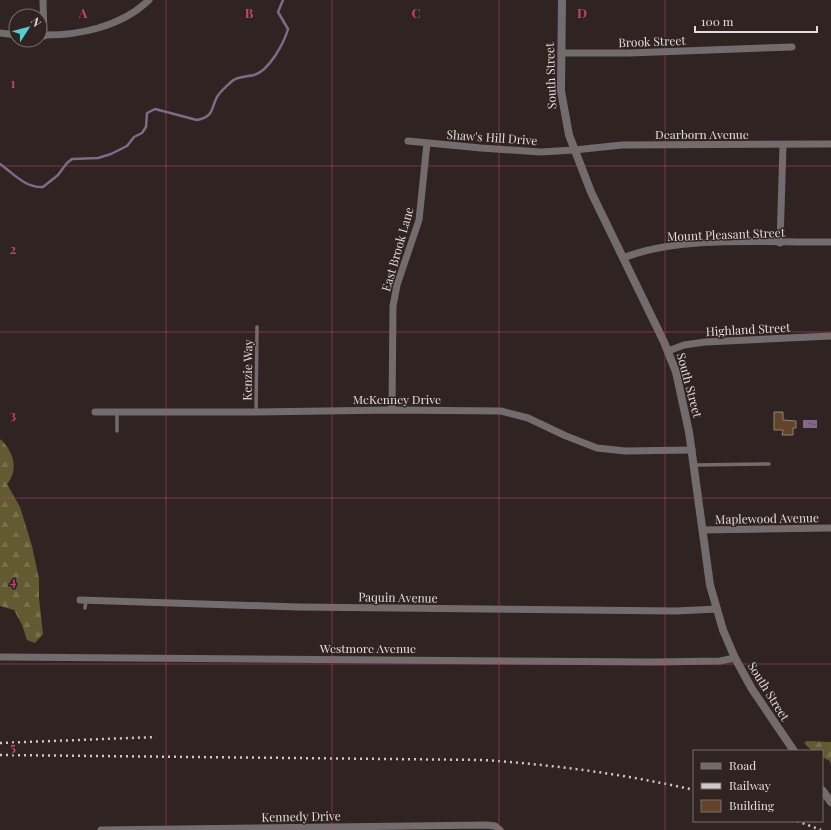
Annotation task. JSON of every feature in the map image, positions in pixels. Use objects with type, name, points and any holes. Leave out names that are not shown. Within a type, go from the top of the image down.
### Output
[{"type":"street","points":[[48,35],[80,32],[119,21],[136,12],[149,0]]},
{"type":"street","name":"South Street","points":[[562,0],[560,53],[563,108],[574,150],[623,258],[668,351],[682,393],[692,450],[710,585],[716,609],[735,658],[752,689],[793,750]]},
{"type":"street","name":"Brook Street","points":[[560,53],[629,53],[792,48]]},
{"type":"street","name":"Shaw's Hill Drive","points":[[408,141],[513,151],[574,150]]},
{"type":"street","name":"East Brook Lane","points":[[392,410],[393,306],[397,285],[419,220],[427,144]]},
{"type":"street","name":"Dearborn Avenue","points":[[574,150],[622,145],[831,144]]},
{"type":"street","points":[[780,243],[783,145]]},
{"type":"street","name":"Mount Pleasant Street","points":[[623,258],[648,249],[665,246],[717,243],[831,242]]},
{"type":"street","name":"Highland Street","points":[[668,351],[684,345],[706,342],[831,336]]},
{"type":"street","name":"McKenney Drive","points":[[96,412],[392,410],[500,411],[528,418],[566,436],[597,448],[625,451],[692,450]]},
{"type":"street","name":"Maplewood Avenue","points":[[703,530],[831,528]]},
{"type":"street","name":"Paquin Avenue","points":[[84,603],[676,611],[716,609]]},
{"type":"street","name":"Westmore Avenue","points":[[0,657],[654,662],[720,661],[735,658]]},
{"type":"street","points":[[823,791],[831,802]]},
{"type":"street","name":"Kennedy Drive","points":[[101,830],[487,825],[495,826],[500,830]]},
{"type":"lane","name":"Kenzie Way","points":[[256,412],[257,327]]},
{"type":"lane","points":[[117,412],[117,431]]},
{"type":"lane","points":[[694,465],[769,464]]},
{"type":"green space","points":[[0,439],[12,455],[14,467],[13,473],[7,484],[20,507],[32,546],[39,579],[39,598],[43,634],[35,643],[27,640],[22,625],[14,610],[0,606]]},
{"type":"green space","points":[[807,741],[831,742],[831,766],[830,761],[823,758],[823,750],[811,750],[804,743]]},
{"type":"water","points":[[803,420],[817,420],[817,428],[803,428]]},
{"type":"building","points":[[774,412],[783,412],[783,420],[796,421],[796,428],[793,428],[793,435],[782,435],[783,430],[774,430]]},
{"type":"waterway","points":[[0,164],[25,183],[37,187],[43,187],[58,175],[72,159],[98,158],[111,154],[127,146],[134,137],[142,133],[146,127],[147,113],[155,109],[197,120],[206,117],[211,112],[219,94],[233,80],[260,72],[275,56],[288,29],[278,12],[283,0]]},
{"type":"railway","points":[[0,743],[156,737]]},
{"type":"railway","points":[[0,755],[484,760],[589,771],[642,779],[693,790]]},
{"type":"railway","points":[[800,822],[821,830]]}]
